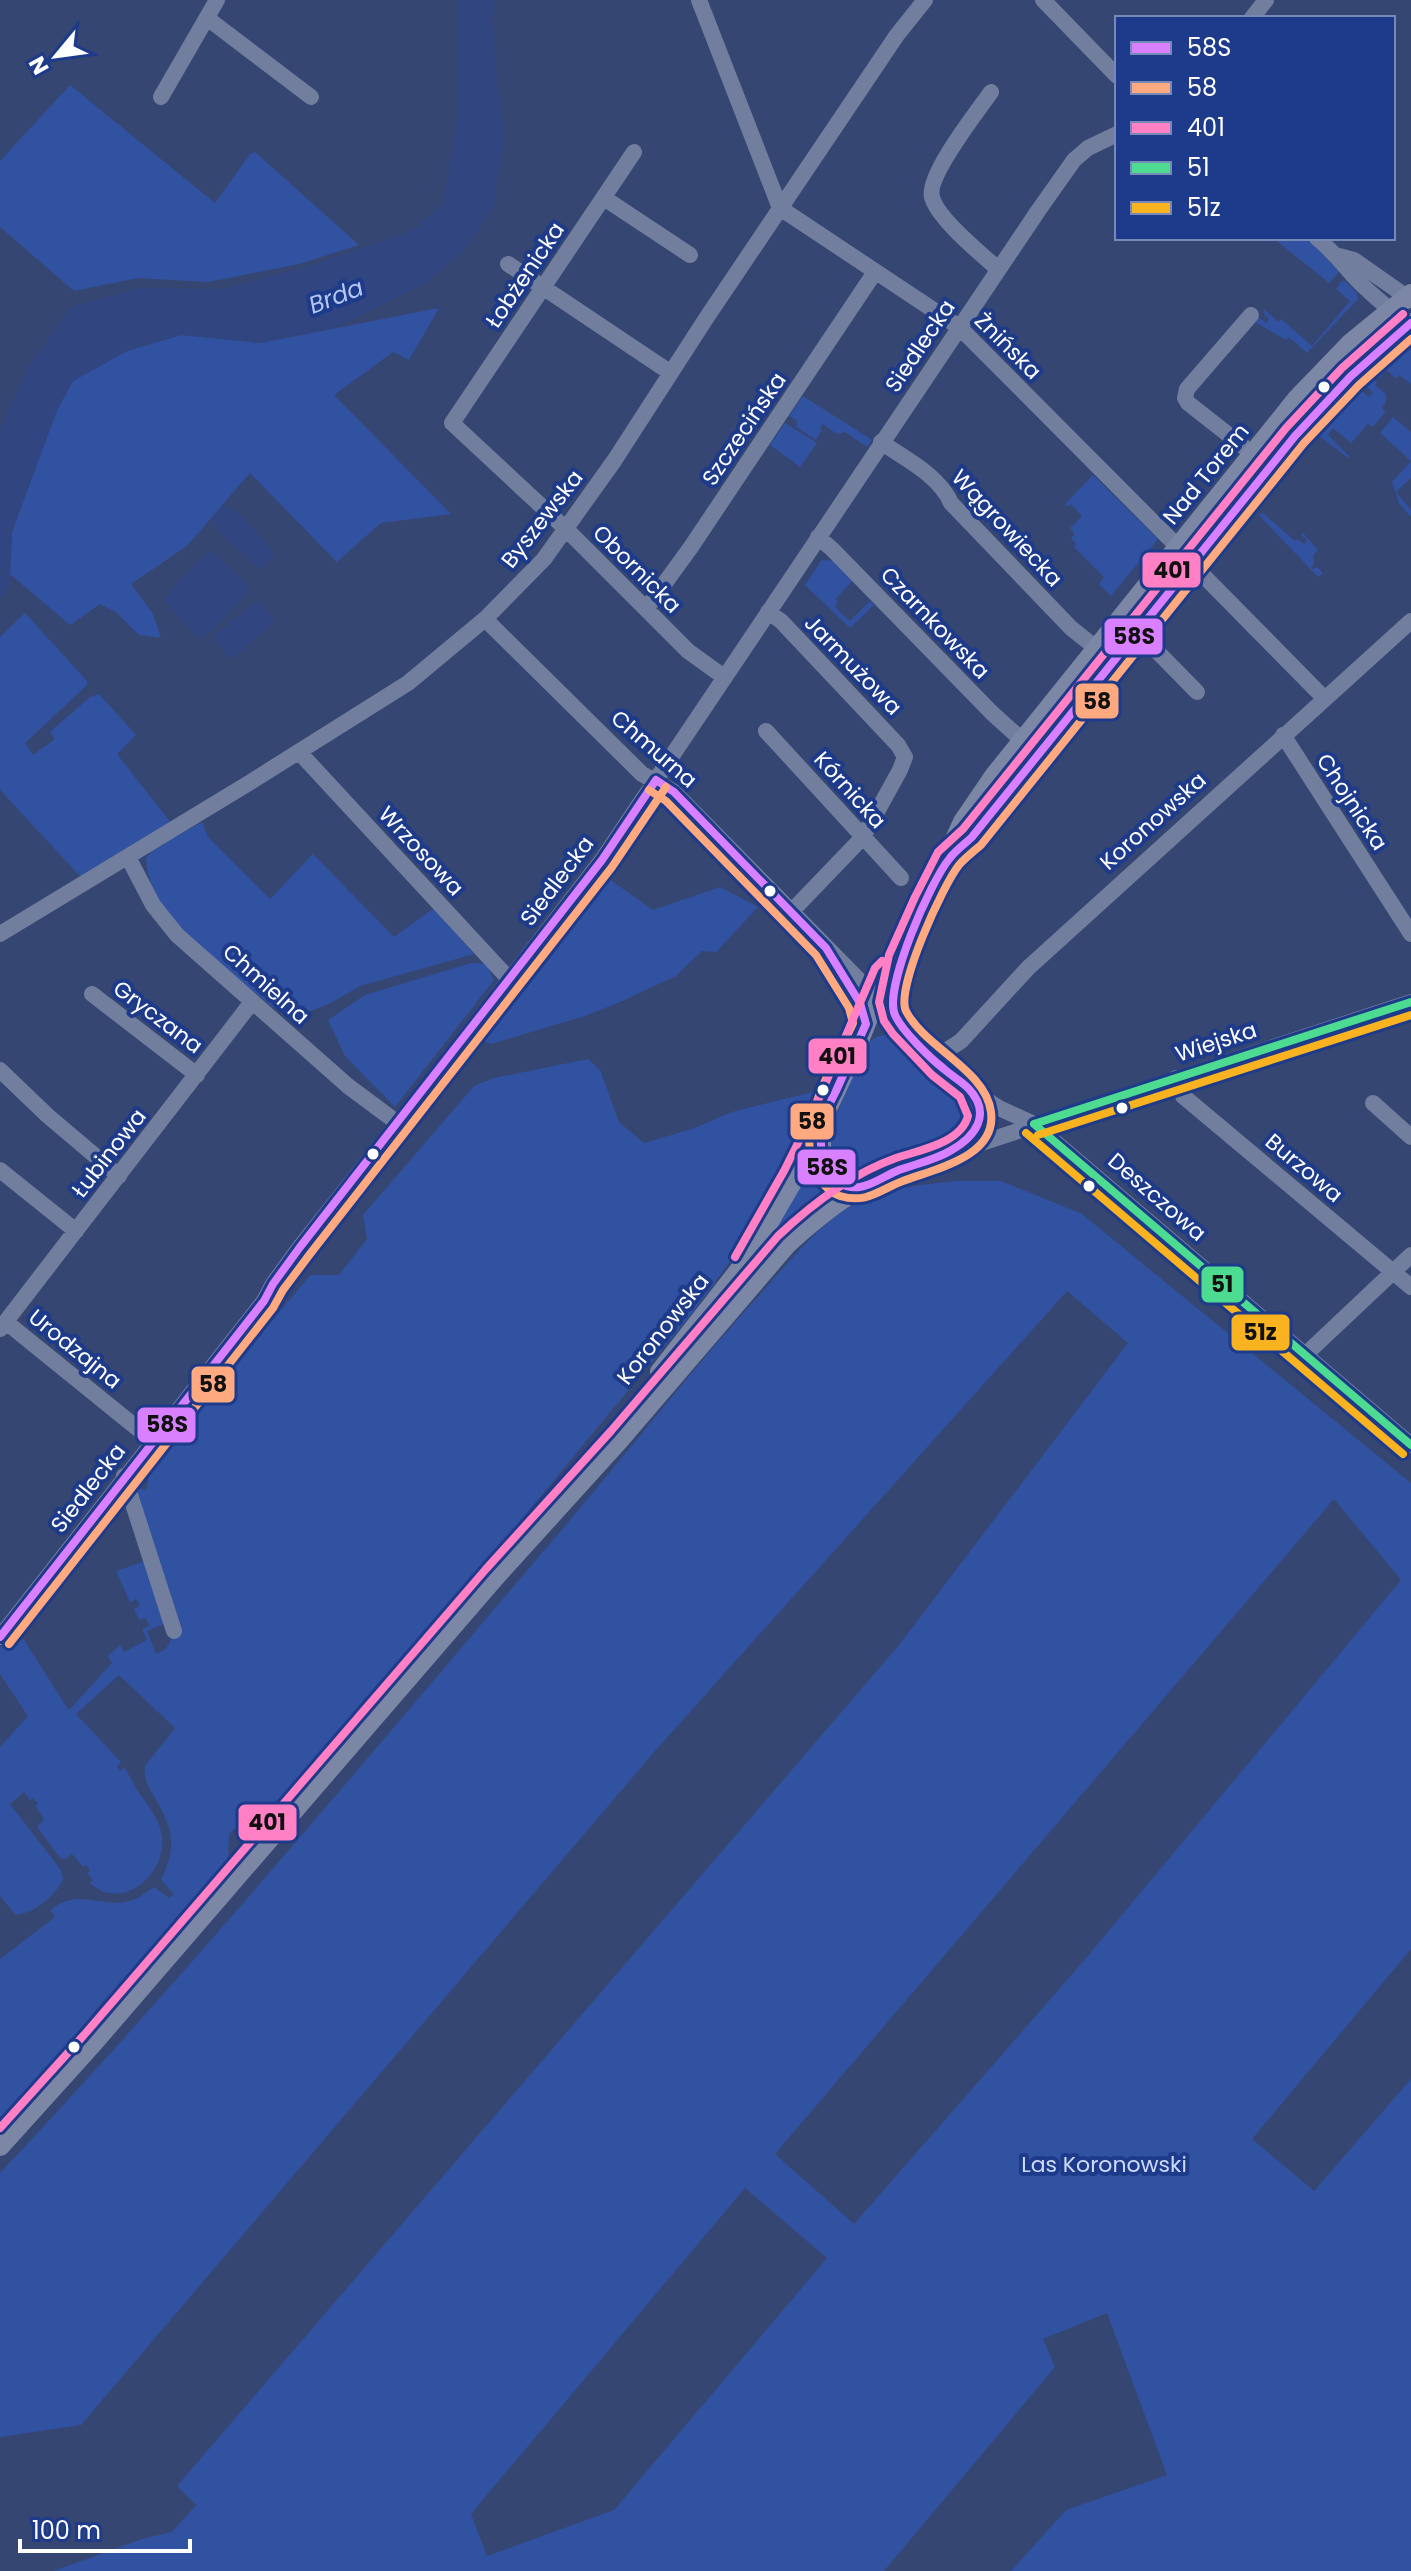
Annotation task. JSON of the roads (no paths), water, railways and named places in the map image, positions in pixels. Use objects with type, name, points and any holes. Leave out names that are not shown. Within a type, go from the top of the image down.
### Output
[{"type":"main road","name":"Nad Torem","points":[[875,1000],[886,973],[900,959],[963,822],[995,775],[1297,399],[1325,369],[1405,300]]},
{"type":"main road","name":"Nad Torem","points":[[948,859],[972,837],[1322,405],[1365,362],[1410,325]]},
{"type":"main road","name":"Nad Torem","points":[[900,959],[891,1002],[907,1031]]},
{"type":"main road","name":"Koronowska","points":[[558,1505],[745,1263],[795,1177],[875,1000]]},
{"type":"main road","points":[[862,1034],[866,1036],[880,1030],[907,1031]]},
{"type":"main road","name":"Deszczowa","points":[[907,1031],[969,1089]]},
{"type":"main road","points":[[948,1153],[971,1137],[979,1125],[978,1104],[969,1089]]},
{"type":"main road","points":[[822,1122],[820,1151],[825,1168],[840,1183],[862,1187]]},
{"type":"main road","name":"Koronowska","points":[[0,2146],[787,1244],[831,1207],[862,1187],[948,1153]]},
{"type":"street","points":[[161,97],[217,0]]},
{"type":"street","points":[[699,0],[780,208]]},
{"type":"street","name":"Byszewska","points":[[0,934],[408,683],[485,619],[544,559],[566,529],[897,35],[925,0]]},
{"type":"street","points":[[1043,0],[1115,74]]},
{"type":"street","points":[[1254,16],[1266,0]]},
{"type":"street","points":[[207,18],[311,97]]},
{"type":"street","points":[[991,92],[931,182],[931,195],[957,231],[998,269]]},
{"type":"street","name":"Siedlecka","points":[[0,1637],[264,1301],[277,1277],[602,860],[1074,160],[1088,148],[1115,135]]},
{"type":"street","name":"Łobżenicka","points":[[452,423],[634,152]]},
{"type":"street","points":[[604,198],[690,255]]},
{"type":"street","name":"Żnińska","points":[[780,208],[959,327],[1178,547]]},
{"type":"street","points":[[1319,240],[1339,256],[1354,260],[1405,300],[1410,325]]},
{"type":"street","points":[[508,264],[671,373]]},
{"type":"street","name":"Szczecińska","points":[[646,609],[875,272]]},
{"type":"street","points":[[1251,315],[1187,389],[1185,398],[1253,454]]},
{"type":"street","name":"Obornicka","points":[[452,423],[566,529],[688,651],[724,677]]},
{"type":"street","name":"Wągrowiecka","points":[[881,442],[921,469],[946,492],[951,503],[1071,628],[1096,648]]},
{"type":"street","name":"Czarnkowska","points":[[818,537],[1022,740]]},
{"type":"street","points":[[1192,564],[1324,698]]},
{"type":"street","name":"Jarmużowa","points":[[768,612],[781,621],[910,754],[905,757],[863,837],[791,912]]},
{"type":"street","name":"Chmurna","points":[[485,619],[642,774],[674,792],[907,1031]]},
{"type":"street","name":"Koronowska","points":[[929,1054],[944,1052],[966,1036],[1028,968],[1411,621]]},
{"type":"street","points":[[1137,631],[1197,692]]},
{"type":"street","name":"Kórnicka","points":[[766,731],[901,878]]},
{"type":"street","name":"Chojnicka","points":[[1283,735],[1411,934]]},
{"type":"street","name":"Wrzosowa","points":[[299,752],[510,980]]},
{"type":"street","name":"Chmielna","points":[[128,857],[161,917],[177,935],[348,1086],[399,1124]]},
{"type":"street","name":"Chmurna","points":[[826,948],[856,994],[862,1034]]},
{"type":"street","name":"Gryczana","points":[[92,994],[197,1075]]},
{"type":"street","name":"Łubinowa","points":[[3,1326],[252,1002]]},
{"type":"street","name":"Wiejska","points":[[1034,1124],[1411,1002]]},
{"type":"street","points":[[0,1070],[48,1116],[119,1176]]},
{"type":"street","name":"Burzowa","points":[[1176,1078],[1183,1096],[1411,1287]]},
{"type":"street","name":"Deszczowa","points":[[969,1089],[999,1108],[1034,1124],[1411,1445]]},
{"type":"street","points":[[1373,1103],[1411,1137]]},
{"type":"street","name":"Koronowska","points":[[948,1153],[1025,1130],[1034,1124]]},
{"type":"street","points":[[0,1170],[76,1231]]},
{"type":"street","points":[[1305,1355],[1411,1255]]},
{"type":"street","name":"Urodzajna","points":[[3,1326],[153,1441]]},
{"type":"street","points":[[124,1476],[174,1631]]},
{"type":"water","name":"Brda","points":[[458,0],[494,0],[492,20],[504,136],[493,208],[463,252],[425,283],[337,327],[260,343],[181,335],[127,351],[73,381],[57,410],[12,532],[9,587],[0,600],[0,430],[27,369],[71,307],[138,288],[223,289],[303,268],[412,231],[443,204],[457,124]]},
{"type":"water","points":[[225,505],[241,515],[275,554],[263,568],[259,569],[217,529],[214,516]]},
{"type":"water","points":[[210,550],[245,582],[248,593],[203,639],[193,633],[164,600]]},
{"type":"water","points":[[255,602],[263,606],[275,622],[234,657],[228,657],[214,636]]},
{"type":"park label","name":"Las Koronowski","points":[[1104,2164]]}]
